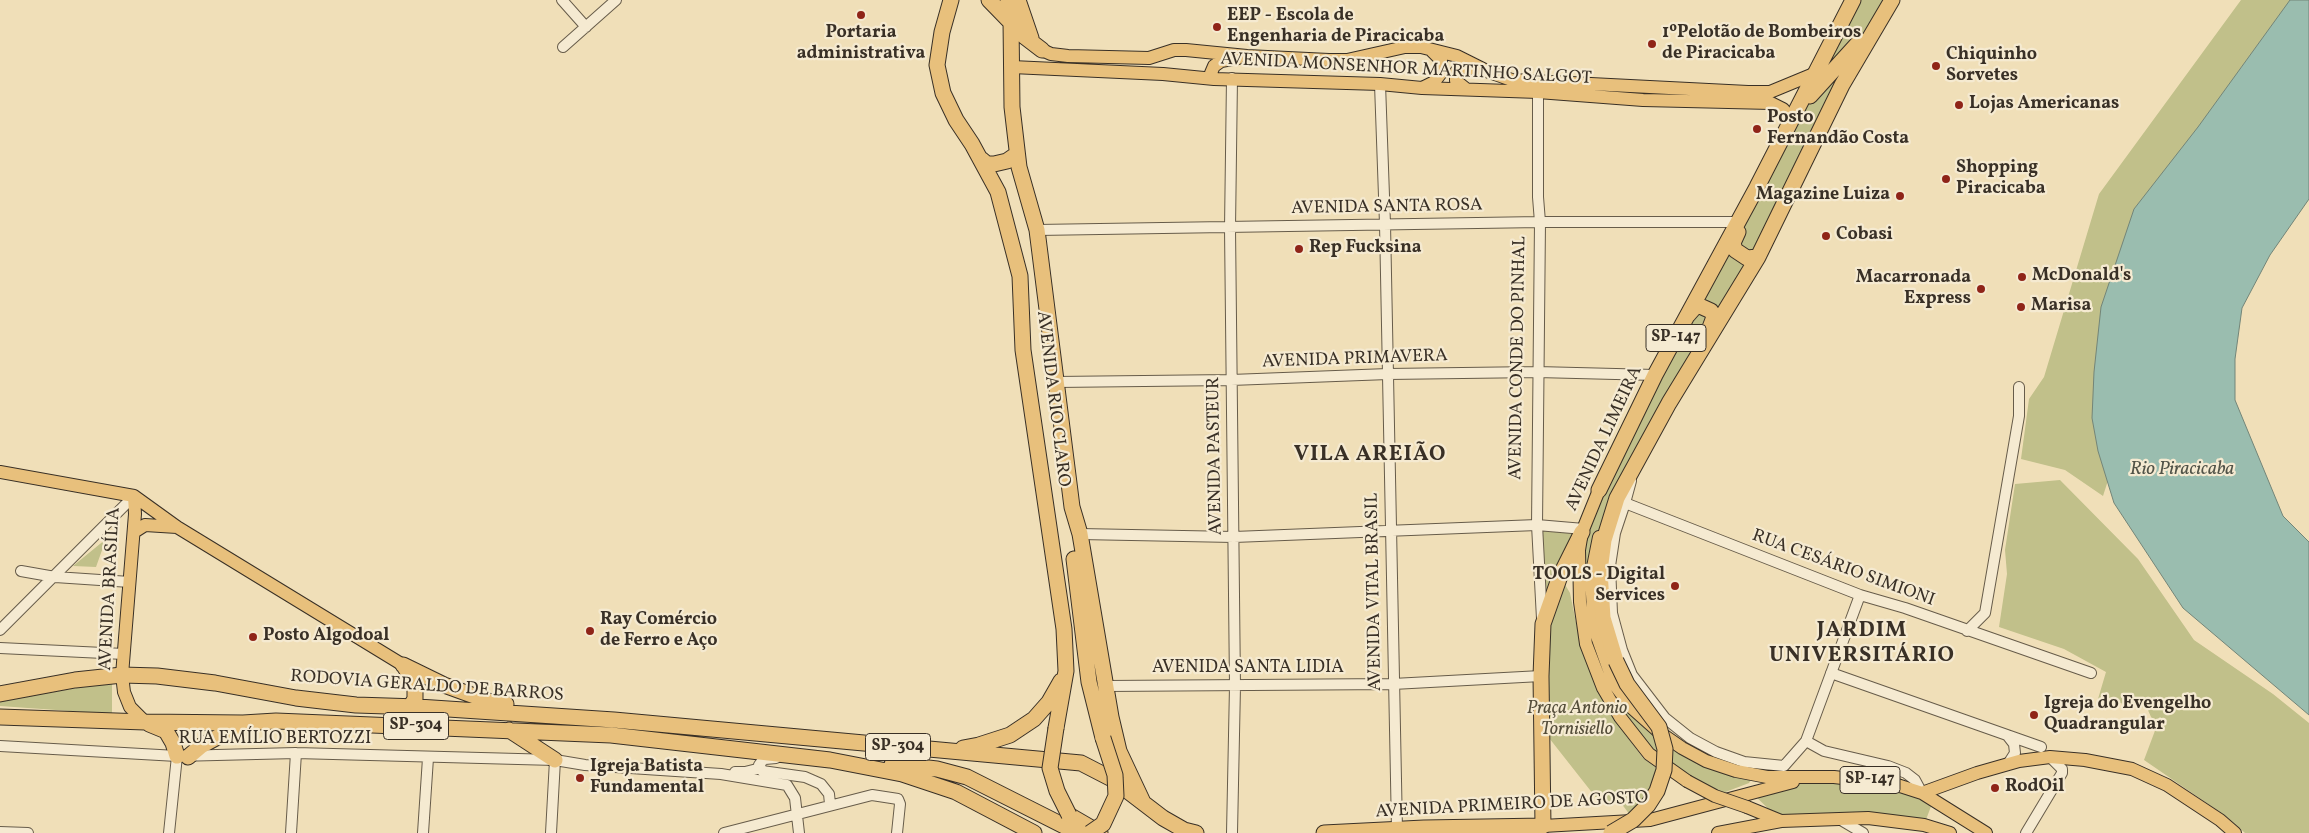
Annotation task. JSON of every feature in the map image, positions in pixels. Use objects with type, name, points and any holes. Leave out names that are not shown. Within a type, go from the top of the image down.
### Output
[{"type":"highway","name":"AVENIDA RIO CLARO","points":[[951,0],[942,32],[937,65],[943,93],[956,120],[998,192],[1020,276],[1023,350],[1058,586],[1066,672],[1050,768],[1057,791],[1069,815],[1100,833]]},
{"type":"highway","points":[[989,0],[1025,37],[1042,50]]},
{"type":"highway","points":[[1003,0],[1011,21]]},
{"type":"highway","name":"AVENIDA RIO CLARO","points":[[1008,0],[1011,21],[1012,107],[1017,154],[1037,230],[1072,507],[1080,534],[1119,751],[1142,802]]},
{"type":"highway","points":[[1018,0],[1031,38],[1042,50]]},
{"type":"highway","name":"AVENIDA LIMEIRA","points":[[1599,490],[1655,375],[1757,187],[1853,0]]},
{"type":"highway","name":"AVENIDA LIMEIRA","points":[[1611,833],[1633,820],[1648,805],[1657,791],[1664,770],[1665,749],[1658,727],[1627,684],[1616,661],[1603,618],[1600,571],[1604,540],[1635,462],[1669,402],[1697,360],[1758,257],[1842,85],[1892,0]]},
{"type":"highway","points":[[1802,101],[1811,96],[1882,18]]},
{"type":"highway","points":[[980,159],[987,164],[994,164],[1007,161],[1017,154]]},
{"type":"highway","points":[[1757,187],[1733,243],[1735,250],[1744,257],[1758,257]]},
{"type":"highway","points":[[1688,315],[1696,307],[1700,306],[1711,311],[1714,317],[1697,360]]},
{"type":"highway","points":[[1072,507],[1074,559],[1084,652],[1089,682],[1103,738],[1115,775],[1116,796],[1103,824],[1090,833]]},
{"type":"highway","name":"AVENIDA CONDE DO PINHAL","points":[[1543,826],[1542,624],[1560,576],[1583,530]]},
{"type":"highway","points":[[276,721],[394,718],[404,715],[411,706],[415,690],[413,680],[403,665]]},
{"type":"highway","points":[[403,665],[444,685],[491,702],[614,720]]},
{"type":"highway","points":[[942,751],[979,745],[1010,736],[1034,719],[1049,702],[1066,672]]},
{"type":"highway","name":"RODOVIA GERALDO DE BARROS","points":[[0,694],[75,680],[122,676],[157,676],[215,683],[296,698],[356,705],[411,706],[614,720],[942,751]]},
{"type":"highway","name":"RODOVIA GERALDO DE BARROS","points":[[0,717],[145,722],[243,723],[276,721],[507,729],[611,735],[830,760]]},
{"type":"highway","points":[[145,722],[166,732],[182,757],[243,723]]},
{"type":"highway","points":[[507,729],[555,760]]},
{"type":"highway","points":[[942,751],[1081,763],[1112,779],[1163,818],[1184,830],[1196,833]]},
{"type":"highway","points":[[830,760],[902,774],[940,785],[990,808],[1034,833]]},
{"type":"highway","points":[[830,760],[937,769],[967,777],[1078,833]]},
{"type":"highway","points":[[1163,818],[1169,827],[1169,833]]},
{"type":"highway","name":"AVENIDA PRIMEIRO DE AGOSTO","points":[[1324,833],[1543,826]]},
{"type":"main road","name":"AVENIDA MONSENHOR MARTINHO SALGOT","points":[[1042,50],[1051,54],[1098,57],[1149,58],[1174,50],[1186,50],[1247,56],[1347,60],[1405,47],[1421,47],[1457,56],[1489,72],[1512,80],[1770,92],[1816,73]]},
{"type":"main road","points":[[1422,88],[1434,82],[1442,72],[1441,60],[1432,51]]},
{"type":"main road","points":[[1214,79],[1211,73],[1214,66],[1221,62],[1247,56]]},
{"type":"main road","name":"AVENIDA MONSENHOR MARTINHO SALGOT","points":[[1012,67],[1163,74],[1214,79],[1232,78],[1538,92],[1643,100],[1771,103],[1802,101]]},
{"type":"main road","points":[[1466,89],[1456,81],[1456,72],[1460,68],[1472,67],[1489,72]]},
{"type":"main road","points":[[1643,100],[1644,86]]},
{"type":"main road","points":[[1771,103],[1783,109],[1792,120]]},
{"type":"main road","name":"AVENIDA BRASÍLIA","points":[[0,472],[134,496],[134,532],[122,676],[124,692],[130,707],[145,722]]},
{"type":"main road","name":"AVENIDA LIMEIRA","points":[[1599,490],[1583,530],[1579,550],[1578,576],[1586,644],[1603,688],[1620,716],[1649,754],[1686,781],[1715,796],[1781,821]]},
{"type":"main road","points":[[134,496],[177,527],[403,665]]},
{"type":"main road","name":"AVENIDA LIMEIRA","points":[[1621,501],[1601,531],[1593,560],[1591,577],[1594,628],[1614,684],[1632,708],[1646,721],[1682,748],[1706,760],[1736,771],[1767,777],[1817,776]]},
{"type":"main road","points":[[134,532],[145,525],[177,527]]},
{"type":"main road","points":[[1922,793],[2008,764],[2050,757],[2085,760],[2132,769],[2166,785],[2220,820],[2235,833]]},
{"type":"main road","name":"SP-147","points":[[1817,776],[1865,779],[1894,784],[1922,793],[1986,833]]},
{"type":"main road","name":"AVENIDA PRIMEIRO DE AGOSTO","points":[[1543,826],[1650,820],[1817,776]]},
{"type":"main road","name":"SP-147","points":[[1781,821],[1868,818],[1897,820],[1924,824],[1950,833]]},
{"type":"main road","points":[[1718,833],[1781,821]]},
{"type":"street","points":[[562,0],[586,27]]},
{"type":"street","points":[[563,47],[616,0]]},
{"type":"street","name":"AVENIDA PASTEUR","points":[[1232,78],[1230,228],[1235,686],[1232,833]]},
{"type":"street","name":"AVENIDA VITAL BRASIL","points":[[1380,84],[1385,224],[1397,830]]},
{"type":"street","name":"AVENIDA CONDE DO PINHAL","points":[[1538,92],[1540,222],[1537,372],[1537,526],[1542,624]]},
{"type":"street","name":"AVENIDA SANTA ROSA","points":[[1037,230],[1540,222],[1738,222]]},
{"type":"street","name":"AVENIDA PRIMAVERA","points":[[1056,382],[1232,380],[1388,374],[1537,372],[1655,375]]},
{"type":"street","points":[[1967,631],[1985,613],[2019,416],[2019,386]]},
{"type":"street","points":[[0,630],[134,496]]},
{"type":"street","points":[[1621,501],[1610,566],[1612,613],[1622,650],[1632,675],[1665,718],[1690,738],[1716,752],[1744,762],[1784,766],[1806,741],[1860,595]]},
{"type":"street","name":"RUA CESÁRIO SIMIONI","points":[[1621,501],[1860,595],[1905,608],[2091,673]]},
{"type":"street","points":[[1080,534],[1234,537],[1537,526],[1583,530]]},
{"type":"street","points":[[21,571],[55,577],[130,582]]},
{"type":"street","points":[[0,648],[124,654]]},
{"type":"street","points":[[1831,673],[2041,747]]},
{"type":"street","name":"AVENIDA SANTA LIDIA","points":[[1106,686],[1393,684],[1541,676]]},
{"type":"street","points":[[2007,735],[2014,744],[2015,753],[2008,764]]},
{"type":"street","points":[[1806,741],[1824,751],[1888,766],[1906,773],[1916,780],[1922,793]]},
{"type":"street","name":"RUA EMÍLIO BERTOZZI","points":[[0,746],[182,757],[296,753],[555,760],[585,765],[722,774],[787,785],[793,791]]},
{"type":"street","points":[[291,833],[296,753]]},
{"type":"street","points":[[800,756],[765,759],[759,765],[762,771],[805,777],[821,784],[828,794],[830,804]]},
{"type":"street","points":[[169,833],[182,757]]},
{"type":"street","points":[[2026,833],[2062,773],[2062,769],[2050,757]]},
{"type":"street","points":[[423,833],[428,758]]},
{"type":"street","points":[[550,833],[555,760]]},
{"type":"street","points":[[722,774],[745,772],[761,768]]},
{"type":"street","points":[[798,833],[793,791],[798,780],[805,777]]},
{"type":"street","points":[[724,833],[830,804],[872,795],[898,799],[900,804],[896,833]]},
{"type":"street","points":[[1841,820],[1863,833]]},
{"type":"street","points":[[3,832],[28,833]]},
{"type":"green space","points":[[1853,0],[1892,0],[1608,515],[1602,654],[1682,748],[1753,776],[1749,783],[1715,796],[1657,762],[1620,717],[1586,644],[1582,532]]},
{"type":"green space","points":[[2241,0],[2291,0],[2241,68],[2103,496],[2065,470],[2021,459],[2029,399],[2044,377],[2099,194]]},
{"type":"green space","points":[[2060,480],[2138,559],[2194,640],[2273,694],[2309,723],[2309,833],[2245,833],[2227,817],[2144,760],[2156,728],[2147,708],[2098,699],[2106,672],[2064,649],[1999,627],[2007,574],[2005,550],[2015,484]]},
{"type":"green space","name":"Praça Antonio Tornisiello","points":[[1537,526],[1576,532],[1560,576],[1570,593],[1579,637],[1613,718],[1643,758],[1663,773],[1633,819],[1621,803],[1601,804],[1542,729]]},
{"type":"green space","points":[[106,539],[96,567],[73,566]]},
{"type":"green space","points":[[112,682],[112,714],[0,706],[0,701]]},
{"type":"green space","points":[[1817,776],[1872,780],[1933,801],[1924,825],[1781,821],[1751,792]]},
{"type":"water","name":"Rio Piracicaba","points":[[2290,0],[2309,0],[2309,199],[2270,255],[2242,308],[2235,359],[2235,400],[2283,516],[2309,542],[2309,715],[2183,608],[2114,503],[2098,451],[2092,418],[2094,372],[2101,307],[2134,209],[2198,127]]},
{"type":"place","name":"Portaria administrativa","points":[[861,15]]},
{"type":"place","name":"EEP - Escola de Engenharia de Piracicaba","points":[[1217,27]]},
{"type":"place","name":"1ºPelotão de Bombeiros de Piracicaba","points":[[1652,44]]},
{"type":"place","name":"Chiquinho Sorvetes","points":[[1936,66]]},
{"type":"place","name":"Lojas Americanas","points":[[1959,105]]},
{"type":"place","name":"Posto Fernandão Costa","points":[[1757,129]]},
{"type":"place","name":"Shopping Piracicaba","points":[[1946,179]]},
{"type":"place","name":"Magazine Luiza","points":[[1900,196]]},
{"type":"place","name":"Cobasi","points":[[1826,236]]},
{"type":"place","name":"Rep Fucksina","points":[[1299,249]]},
{"type":"place","name":"McDonald's","points":[[2022,277]]},
{"type":"place","name":"Macarronada Express","points":[[1981,289]]},
{"type":"place","name":"Marisa","points":[[2021,307]]},
{"type":"place","name":"TOOLS - Digital Services","points":[[1675,586]]},
{"type":"place","name":"Ray Comércio de Ferro e Aço","points":[[590,631]]},
{"type":"place","name":"Posto Algodoal","points":[[253,637]]},
{"type":"place","name":"Igreja do Evengelho Quadrangular","points":[[2034,715]]},
{"type":"place","name":"Igreja Batista Fundamental","points":[[580,778]]},
{"type":"place","name":"RodOil","points":[[1995,788]]},
{"type":"district","name":"VILA AREIÃO","points":[[1370,456]]},
{"type":"district","name":"JARDIM UNIVERSITÁRIO","points":[[1862,644]]}]
